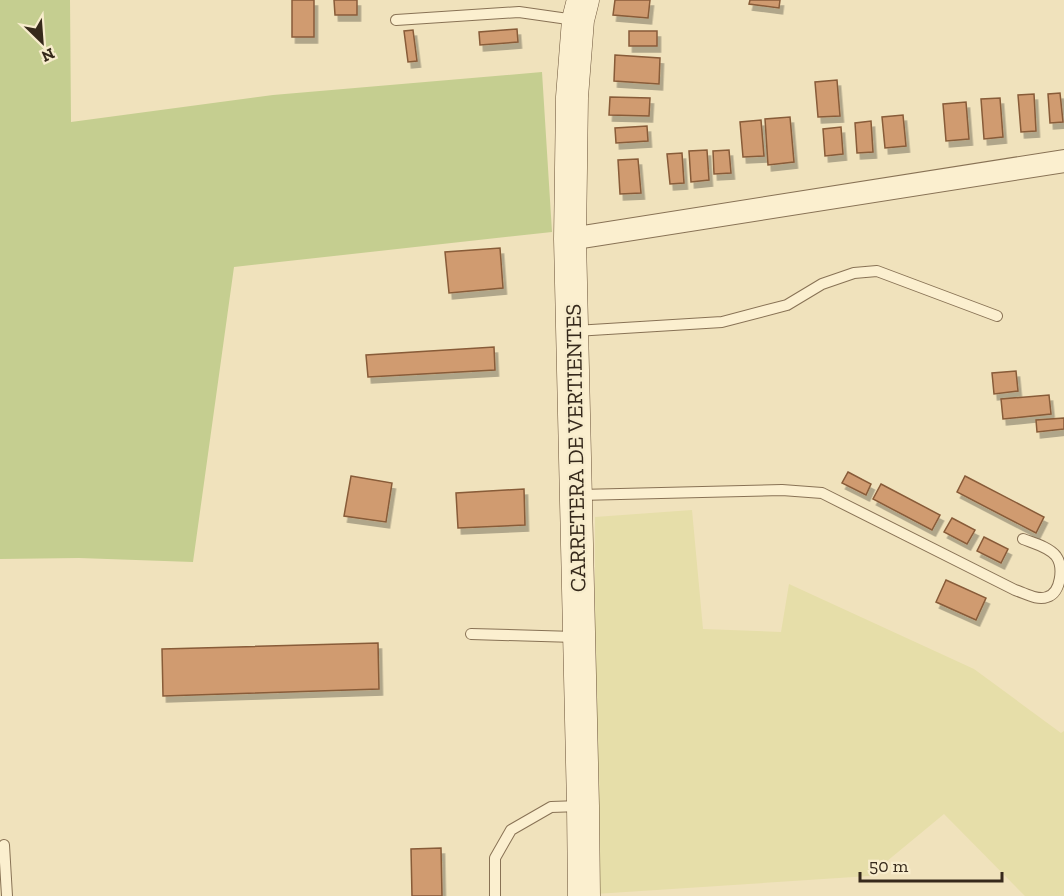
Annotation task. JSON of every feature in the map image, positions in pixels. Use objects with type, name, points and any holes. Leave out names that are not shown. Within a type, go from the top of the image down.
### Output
[{"type":"main road","name":"CARRETERA DE VERTIENTES","points":[[580,10],[572,98],[570,239],[584,896]]},
{"type":"street","points":[[570,239],[1064,161]]},
{"type":"lane","points":[[396,20],[580,10]]},
{"type":"lane","points":[[572,331],[722,322],[788,304],[822,284],[854,273],[877,271],[997,316]]},
{"type":"lane","points":[[576,495],[782,490],[822,493],[1015,590],[1038,598],[1048,597],[1058,588],[1060,573],[1058,558],[1049,550],[1023,539]]},
{"type":"lane","points":[[471,634],[579,637]]},
{"type":"lane","points":[[495,896],[495,858],[511,830],[552,807],[583,806]]},
{"type":"lane","points":[[4,845],[6,896]]},
{"type":"shaded area","points":[[692,510],[703,629],[781,632],[789,584],[974,669],[1061,733],[1064,731],[1064,896],[1025,896],[944,814],[869,876],[595,894],[595,517]]},
{"type":"green space","points":[[0,0],[70,0],[71,122],[273,95],[542,72],[552,232],[234,267],[193,562],[79,558],[0,559]]},
{"type":"building","points":[[292,0],[314,0],[314,37],[292,37]]},
{"type":"building","points":[[334,0],[357,0],[357,15],[335,15]]},
{"type":"building","points":[[615,0],[650,0],[648,18],[613,15]]},
{"type":"building","points":[[750,0],[780,0],[779,8],[749,4]]},
{"type":"building","points":[[517,29],[518,42],[480,45],[479,32]]},
{"type":"building","points":[[413,30],[417,61],[408,62],[404,31]]},
{"type":"building","points":[[629,31],[657,31],[657,46],[629,46]]},
{"type":"building","points":[[615,55],[660,58],[659,84],[614,81]]},
{"type":"building","points":[[837,80],[840,116],[818,117],[815,82]]},
{"type":"building","points":[[1060,93],[1063,122],[1050,123],[1048,94]]},
{"type":"building","points":[[1034,94],[1036,131],[1021,132],[1018,95]]},
{"type":"building","points":[[610,97],[650,98],[649,116],[609,115]]},
{"type":"building","points":[[1000,98],[1003,137],[984,139],[981,99]]},
{"type":"building","points":[[966,102],[969,139],[946,141],[943,104]]},
{"type":"building","points":[[903,115],[906,146],[885,148],[882,117]]},
{"type":"building","points":[[790,117],[794,162],[768,165],[765,119]]},
{"type":"building","points":[[761,120],[764,156],[743,157],[740,122]]},
{"type":"building","points":[[871,121],[873,152],[857,153],[855,123]]},
{"type":"building","points":[[647,126],[648,141],[616,143],[615,128]]},
{"type":"building","points":[[841,127],[843,154],[825,156],[823,129]]},
{"type":"building","points":[[707,150],[709,180],[691,182],[689,151]]},
{"type":"building","points":[[729,150],[731,173],[714,174],[713,151]]},
{"type":"building","points":[[682,153],[684,183],[670,184],[667,154]]},
{"type":"building","points":[[638,159],[641,193],[620,194],[618,160]]},
{"type":"building","points":[[500,248],[503,288],[449,293],[445,252]]},
{"type":"building","points":[[494,347],[495,370],[368,377],[366,355]]},
{"type":"building","points":[[1016,371],[1018,391],[994,394],[992,373]]},
{"type":"building","points":[[1049,395],[1051,414],[1003,419],[1001,399]]},
{"type":"building","points":[[1064,418],[1064,429],[1037,432],[1036,420]]},
{"type":"building","points":[[848,472],[871,484],[866,495],[842,483]]},
{"type":"building","points":[[351,476],[392,483],[386,522],[344,516]]},
{"type":"building","points":[[965,476],[1044,517],[1036,533],[957,492]]},
{"type":"building","points":[[881,484],[940,515],[932,530],[873,499]]},
{"type":"building","points":[[524,489],[525,525],[458,528],[456,493]]},
{"type":"building","points":[[952,518],[975,530],[967,544],[944,532]]},
{"type":"building","points":[[984,537],[1008,549],[1001,563],[977,551]]},
{"type":"building","points":[[946,580],[986,598],[976,620],[936,602]]},
{"type":"building","points":[[378,643],[379,689],[163,696],[162,649]]},
{"type":"building","points":[[441,848],[442,896],[412,896],[411,849]]}]
